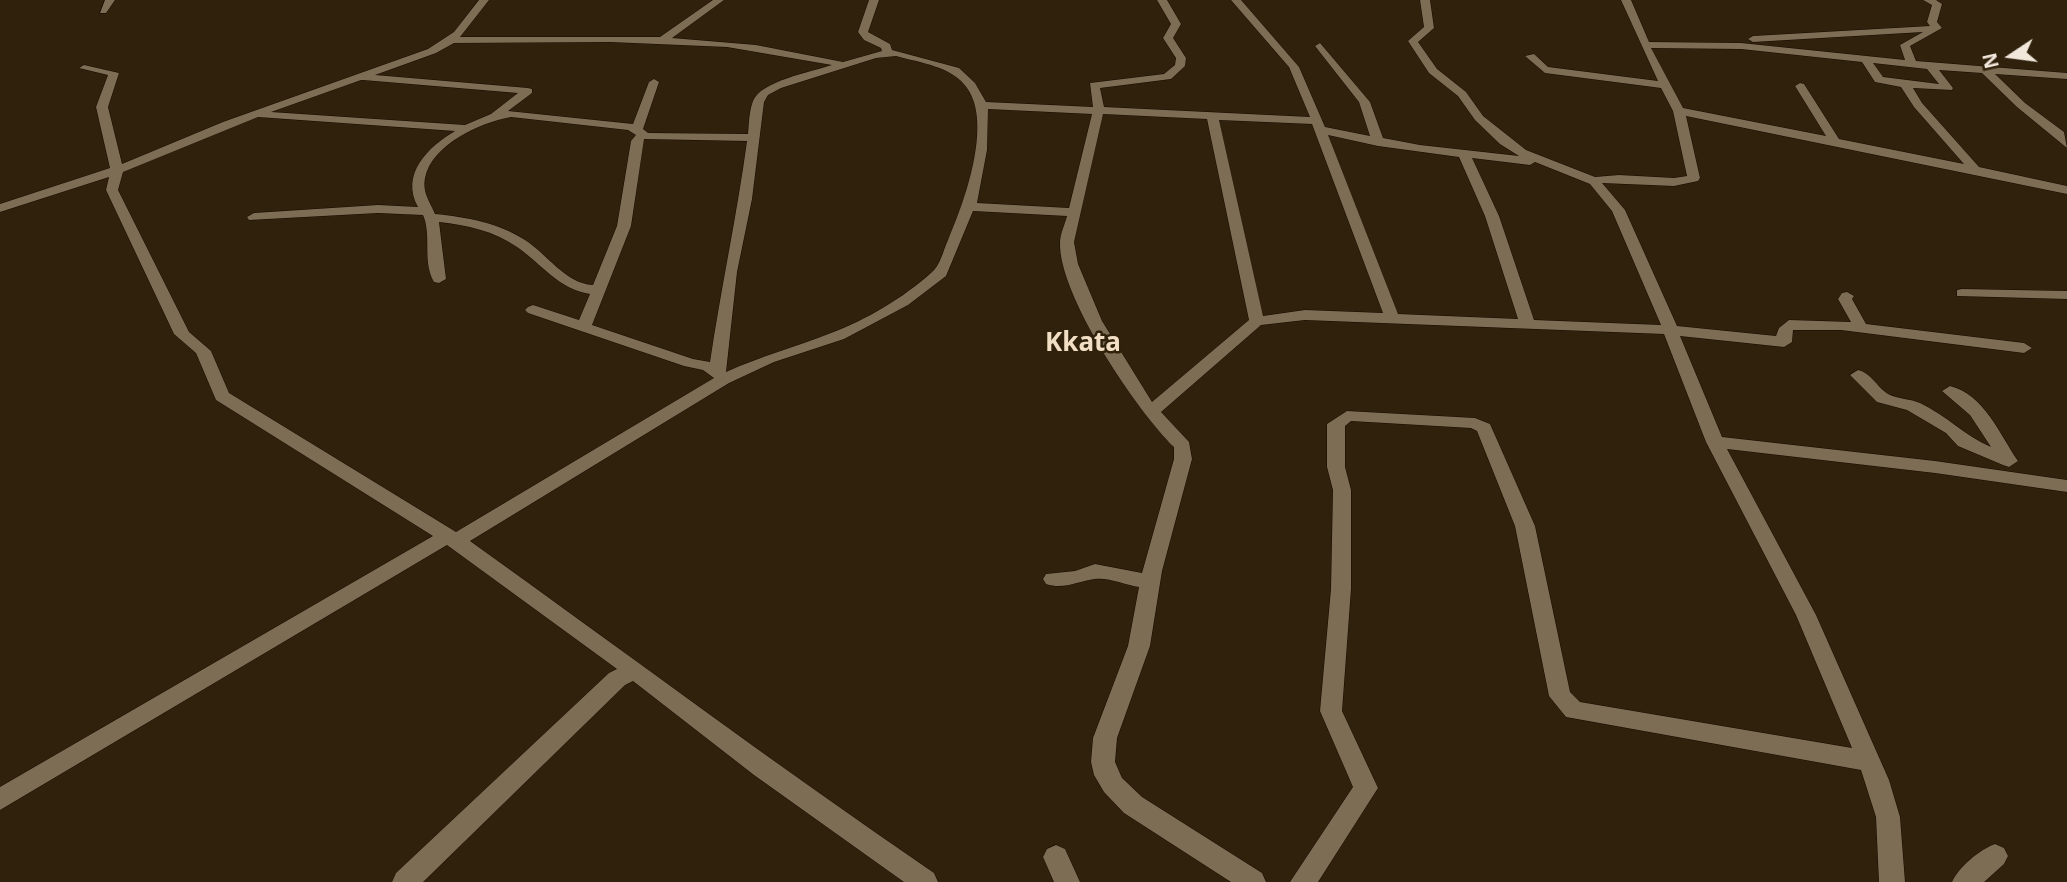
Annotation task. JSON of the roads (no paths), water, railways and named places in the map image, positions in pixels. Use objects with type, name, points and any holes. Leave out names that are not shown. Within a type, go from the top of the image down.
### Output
[{"type":"street","points":[[103,11],[110,0]]},
{"type":"street","points":[[455,40],[484,0]]},
{"type":"street","points":[[696,0],[717,1]]},
{"type":"street","points":[[874,0],[863,32],[867,38],[886,46],[887,53]]},
{"type":"street","points":[[1162,0],[1176,24],[1168,38],[1181,58],[1179,70],[1167,77],[1097,83],[1094,88],[1099,110],[1072,212],[1068,254],[1091,316],[1123,372],[1183,446],[1184,459],[1150,582],[1139,646],[1105,738],[1103,752],[1106,775],[1133,805],[1253,882]]},
{"type":"street","points":[[1236,0],[1247,17],[1272,37],[1291,59],[1320,126],[1392,318]]},
{"type":"street","points":[[1425,0],[1429,28],[1413,41],[1415,47],[1433,71],[1462,94],[1479,118],[1504,141],[1548,163],[1594,181],[1632,177],[1682,182],[1694,178],[1679,111],[1644,45],[1626,0]]},
{"type":"street","points":[[1928,0],[1937,4],[1932,22],[1937,28]]},
{"type":"street","points":[[661,41],[717,1]]},
{"type":"street","points":[[1714,45],[1734,39],[1937,28]]},
{"type":"street","points":[[1911,63],[1905,45],[1937,28]]},
{"type":"street","points":[[0,208],[117,170],[139,158],[363,77],[455,40],[661,41],[776,49],[843,65]]},
{"type":"street","points":[[1644,45],[1714,45],[1986,71],[2067,76]]},
{"type":"street","points":[[1320,46],[1364,102],[1378,142]]},
{"type":"street","points":[[0,799],[452,539],[720,376],[839,336],[926,286],[947,262],[969,207],[981,150],[982,106],[971,85],[955,69],[887,53],[843,65],[764,93],[758,102],[746,199],[730,272],[720,376]]},
{"type":"street","points":[[1530,56],[1545,70],[1665,85]]},
{"type":"street","points":[[1865,59],[1879,80],[1948,88],[1930,66]]},
{"type":"street","points":[[84,68],[114,73],[102,107],[117,170],[112,190],[182,334],[203,351],[222,396],[452,539],[635,671],[762,768],[925,882]]},
{"type":"street","points":[[1986,71],[2021,105],[2060,134],[2067,144]]},
{"type":"street","points":[[363,77],[528,91],[496,115],[464,128],[424,165],[418,177],[417,190],[429,214],[435,271],[439,279]]},
{"type":"street","points":[[584,327],[624,226],[637,141],[654,82]]},
{"type":"street","points":[[1905,84],[1918,106],[1973,166],[1968,168]]},
{"type":"street","points":[[1800,86],[1836,143]]},
{"type":"street","points":[[982,106],[1212,115],[1320,126],[1378,142],[1548,163]]},
{"type":"street","points":[[1679,111],[2067,190]]},
{"type":"street","points":[[255,114],[464,128]]},
{"type":"street","points":[[496,115],[511,114],[639,132],[753,138]]},
{"type":"street","points":[[1212,115],[1257,321]]},
{"type":"street","points":[[1464,154],[1492,216],[1527,321]]},
{"type":"street","points":[[1594,181],[1618,210],[1671,330],[1715,442],[1806,615],[1868,761],[1888,817],[1892,882]]},
{"type":"street","points":[[969,207],[1072,212]]},
{"type":"street","points":[[254,217],[378,209],[470,221],[517,240],[540,256],[561,279],[588,291],[600,290]]},
{"type":"street","points":[[1962,293],[2067,295]]},
{"type":"street","points":[[1847,296],[1845,299],[1858,318],[1859,323],[1855,326]]},
{"type":"street","points":[[533,310],[690,363],[708,366],[720,376]]},
{"type":"street","points":[[1153,410],[1257,321],[1305,316],[1527,321],[1671,330],[1784,342],[1784,331],[1789,325],[1855,326],[2024,348]]},
{"type":"street","points":[[1858,375],[1882,398],[1913,406],[1952,429],[1964,442],[2009,461]]},
{"type":"street","points":[[1950,391],[1963,397],[1971,406],[2022,480]]},
{"type":"street","points":[[1303,882],[1366,788],[1331,711],[1341,589],[1342,490],[1336,467],[1335,424],[1347,416],[1475,423],[1484,428],[1525,526],[1560,696],[1574,709],[1868,761]]},
{"type":"street","points":[[1715,442],[2067,486]]},
{"type":"street","points":[[1053,579],[1077,578],[1095,571],[1150,582]]},
{"type":"street","points":[[405,882],[617,679],[635,671]]},
{"type":"street","points":[[1965,882],[1995,856]]},
{"type":"street","points":[[1056,857],[1067,882]]},
{"type":"district","name":"Kkata","points":[[1083,344]]}]
